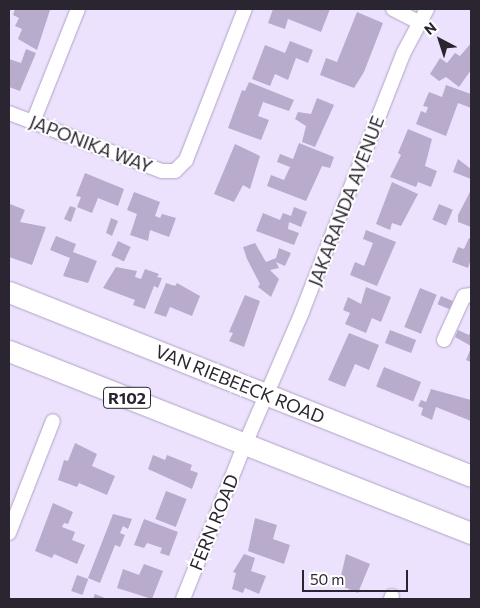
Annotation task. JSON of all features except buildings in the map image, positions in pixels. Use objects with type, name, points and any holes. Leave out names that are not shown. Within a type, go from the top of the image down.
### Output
[{"type":"main road","name":"VAN RIEBEECK ROAD","points":[[9,292],[471,476]]},
{"type":"main road","name":"R102","points":[[9,351],[471,533]]},
{"type":"street","points":[[33,122],[78,9]]},
{"type":"street","name":"JAPONIKA WAY","points":[[9,113],[162,171],[175,171],[186,160],[245,9]]},
{"type":"street","points":[[393,9],[418,22]]},
{"type":"street","name":"JAKARANDA AVENUE","points":[[245,444],[418,22],[427,9]]},
{"type":"street","points":[[444,340],[464,296],[471,295]]},
{"type":"street","points":[[9,533],[53,421]]},
{"type":"street","name":"FERN ROAD","points":[[183,599],[245,444]]}]
